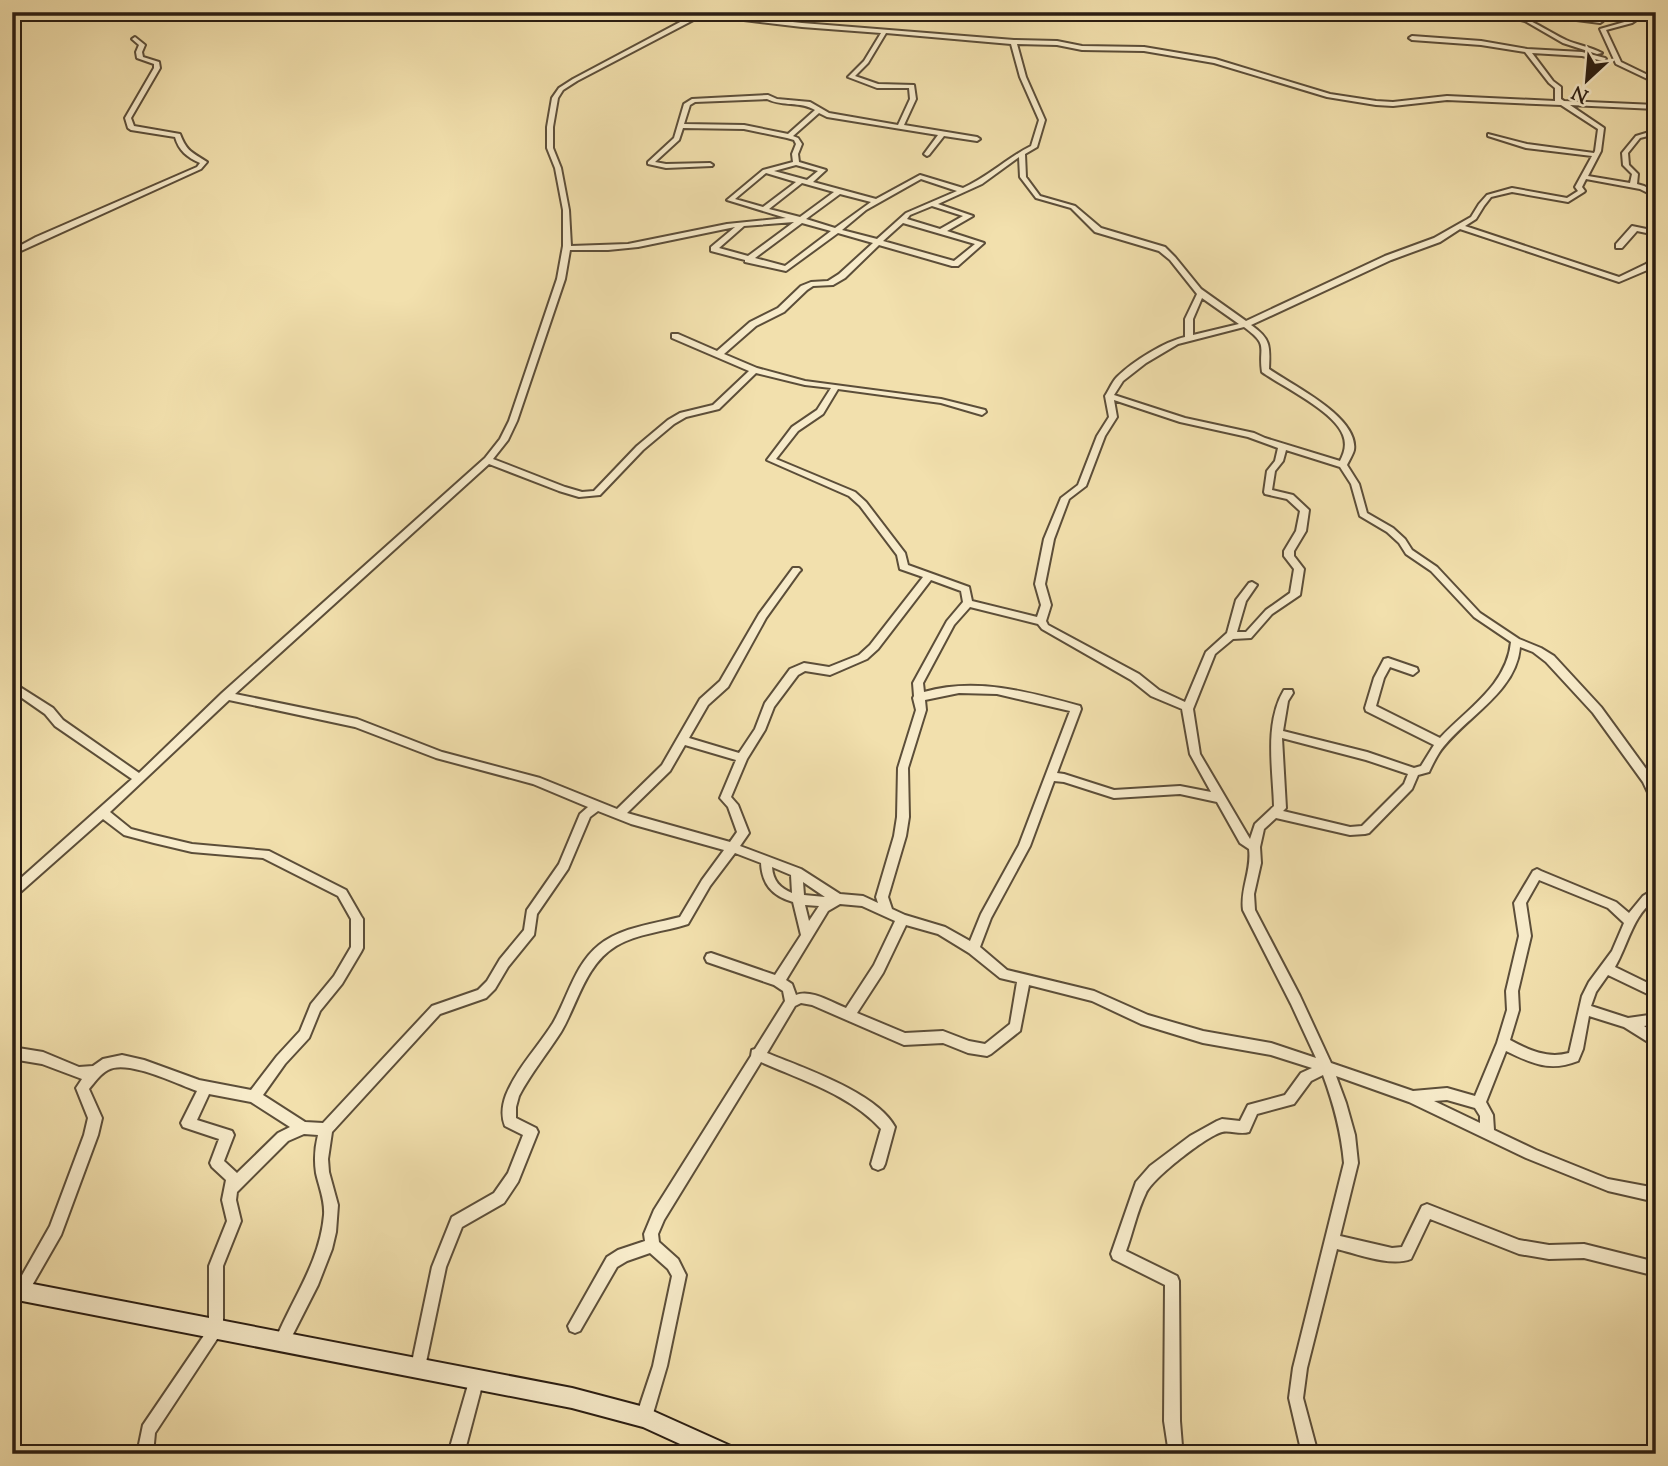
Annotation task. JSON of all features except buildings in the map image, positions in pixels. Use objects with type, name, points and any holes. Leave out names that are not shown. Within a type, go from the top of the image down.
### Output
[{"type":"main road","points":[[16,1290],[572,1398],[644,1417],[726,1454]]},
{"type":"street","points":[[1491,12],[1527,20],[1565,42],[1656,81]]},
{"type":"street","points":[[1596,12],[1618,63]]},
{"type":"street","points":[[1603,29],[1630,22],[1645,12]]},
{"type":"street","points":[[12,893],[488,460],[504,440],[513,421],[561,279],[567,248],[566,210],[558,168],[550,148],[555,98],[561,89],[575,80],[703,13],[1014,42],[1058,43],[1115,50],[1144,49],[1215,61],[1329,96],[1376,103],[1393,104],[1447,98],[1656,107]]},
{"type":"street","points":[[1547,15],[1600,21]]},
{"type":"street","points":[[885,31],[866,61],[851,77],[877,86],[912,86],[913,99],[901,126]]},
{"type":"street","points":[[1412,38],[1601,56]]},
{"type":"street","points":[[12,253],[199,168],[204,162],[186,154],[180,146],[178,135],[131,128],[128,118],[157,68],[157,63],[140,58],[142,45],[135,40]]},
{"type":"street","points":[[1601,56],[1607,41]]},
{"type":"street","points":[[718,355],[752,324],[781,310],[804,288],[811,284],[830,284],[842,276],[902,219],[980,183],[1034,147],[1042,120],[1023,77],[1014,42]]},
{"type":"street","points":[[1041,621],[1046,605],[1040,584],[1049,539],[1065,498],[1082,486],[1095,458],[1101,436],[1113,417],[1109,396],[1120,379],[1143,360],[1175,342],[1247,324],[1461,227],[1474,218],[1489,197],[1520,190],[1568,200],[1582,191],[1578,187],[1596,155],[1601,128],[1558,100],[1558,87],[1550,82],[1527,51]]},
{"type":"street","points":[[710,165],[666,166],[650,163],[677,139],[687,104],[700,99],[768,97],[776,101],[808,103],[827,115],[977,139]]},
{"type":"street","points":[[789,136],[818,111]]},
{"type":"street","points":[[682,126],[744,127],[789,136],[799,144],[795,154],[796,163]]},
{"type":"street","points":[[1633,186],[1635,174],[1626,165],[1625,153],[1639,136],[1656,132]]},
{"type":"street","points":[[927,155],[943,133]]},
{"type":"street","points":[[1490,135],[1526,146],[1596,155]]},
{"type":"street","points":[[1023,153],[1023,177],[1038,197],[1073,207],[1098,230],[1162,249],[1171,255],[1191,284],[1201,293],[1262,337],[1266,348],[1265,370],[1326,409],[1342,425],[1350,444],[1349,457],[1343,465]]},
{"type":"street","points":[[765,209],[823,170],[796,163],[765,171],[730,200],[956,264],[980,243],[902,219]]},
{"type":"street","points":[[765,171],[875,201]]},
{"type":"street","points":[[742,224],[714,249],[786,269],[875,201],[920,177],[962,190]]},
{"type":"street","points":[[1584,177],[1633,186],[1656,195]]},
{"type":"street","points":[[748,260],[839,191]]},
{"type":"street","points":[[932,204],[969,216],[942,231]]},
{"type":"street","points":[[567,248],[612,248],[718,227],[802,219]]},
{"type":"street","points":[[1461,227],[1619,280],[1649,266],[1656,258]]},
{"type":"street","points":[[1619,246],[1635,228],[1656,233]]},
{"type":"street","points":[[1189,338],[1189,319],[1201,293]]},
{"type":"street","points":[[675,336],[754,370],[805,383],[941,401],[982,412]]},
{"type":"street","points":[[488,460],[562,489],[582,495],[597,493],[640,448],[671,422],[683,415],[716,407],[754,370]]},
{"type":"street","points":[[836,386],[820,412],[795,429],[771,460],[852,494],[863,504],[902,555],[904,567],[966,589],[968,603]]},
{"type":"street","points":[[1109,396],[1182,420],[1251,435],[1343,465],[1354,484],[1363,514],[1390,530],[1409,552],[1434,569],[1477,615],[1516,641],[1550,659],[1597,710],[1648,780],[1656,798]]},
{"type":"street","points":[[1231,635],[1248,636],[1269,612],[1295,595],[1299,569],[1289,556],[1289,551],[1301,531],[1305,510],[1290,498],[1268,492],[1271,471],[1279,461],[1283,446]]},
{"type":"street","points":[[618,815],[666,768],[704,702],[724,684],[762,616],[796,570]]},
{"type":"street","points":[[418,1367],[439,1267],[457,1222],[499,1198],[513,1177],[531,1132],[510,1122],[508,1115],[513,1094],[564,1014],[578,984],[601,950],[616,939],[684,921],[743,832],[733,805],[725,797],[742,758],[760,730],[769,706],[794,672],[804,667],[830,671],[863,657],[874,647],[905,605],[908,606],[929,576]]},
{"type":"street","points":[[1187,710],[1211,652],[1231,635],[1241,600],[1252,585]]},
{"type":"street","points":[[968,603],[1041,621],[1050,630],[1135,677],[1155,693],[1187,707],[1195,754],[1244,839],[1254,847]]},
{"type":"street","points":[[888,913],[882,897],[900,835],[903,817],[901,782],[921,710],[918,683],[950,623],[968,603]]},
{"type":"street","points":[[1277,733],[1367,756],[1414,772],[1425,769],[1442,744],[1466,721],[1504,675],[1517,655],[1516,641]]},
{"type":"street","points":[[1413,671],[1388,662],[1379,678],[1370,708],[1442,744]]},
{"type":"street","points":[[12,687],[49,710],[59,723],[140,779]]},
{"type":"street","points":[[918,698],[931,692],[968,687],[1076,709],[1024,846],[985,917],[973,949]]},
{"type":"street","points":[[1288,693],[1283,701],[1277,733],[1280,808],[1259,827],[1254,847],[1256,864],[1247,901],[1249,910],[1327,1067],[1351,1144],[1351,1163],[1300,1368],[1296,1398],[1310,1454]]},
{"type":"street","points":[[226,696],[357,723],[440,755],[536,781],[618,815],[766,859],[797,872],[836,900]]},
{"type":"street","points":[[683,740],[742,758]]},
{"type":"street","points":[[1276,814],[1350,831],[1365,830],[1408,786],[1414,772]]},
{"type":"street","points":[[1051,777],[1063,778],[1114,794],[1180,790],[1218,798]]},
{"type":"street","points":[[580,798],[586,814]]},
{"type":"street","points":[[282,1341],[314,1282],[325,1252],[331,1206],[331,1195],[323,1176],[321,1149],[326,1129],[436,1010],[482,994],[491,985],[504,963],[530,931],[531,913],[564,866],[586,814],[597,806]]},
{"type":"street","points":[[102,813],[128,832],[154,839],[192,848],[265,854],[342,894],[351,904],[357,919],[358,948],[338,980],[315,1008],[305,1034],[281,1060],[254,1097]]},
{"type":"street","points":[[766,859],[765,873],[773,886],[798,901],[863,901],[882,897]]},
{"type":"street","points":[[797,872],[798,901],[807,936]]},
{"type":"street","points":[[1479,1103],[1513,1010],[1512,991],[1525,936],[1520,903],[1537,874],[1612,905],[1630,922]]},
{"type":"street","points":[[1503,1043],[1534,1058],[1561,1063],[1574,1057],[1590,990],[1607,969],[1636,909],[1644,899],[1656,893]]},
{"type":"street","points":[[778,981],[824,908],[836,900]]},
{"type":"street","points":[[863,901],[902,919],[940,930],[973,949],[1004,974],[1094,996],[1145,1020],[1203,1037],[1271,1049],[1327,1067],[1413,1097],[1531,1154],[1608,1185],[1656,1195]]},
{"type":"street","points":[[848,1015],[894,943],[902,919]]},
{"type":"street","points":[[711,958],[778,981],[788,988],[791,1002]]},
{"type":"street","points":[[1607,969],[1656,993]]},
{"type":"street","points":[[644,1417],[660,1366],[678,1275],[673,1264],[652,1245],[651,1234],[659,1214],[756,1054],[791,1002],[801,998],[813,1000],[904,1039],[943,1037],[988,1050],[1016,1027],[1024,979]]},
{"type":"street","points":[[1586,1010],[1628,1023],[1656,1041]]},
{"type":"street","points":[[1628,1023],[1656,1019]]},
{"type":"street","points":[[12,1053],[43,1059],[79,1073],[96,1072]]},
{"type":"street","points":[[756,1054],[880,1115],[888,1127],[878,1164]]},
{"type":"street","points":[[16,1290],[56,1230],[95,1118],[82,1088],[107,1063],[122,1061],[206,1087],[254,1097],[303,1128]]},
{"type":"street","points":[[1180,1454],[1175,1450],[1172,1421],[1172,1281],[1118,1254],[1141,1187],[1155,1171],[1195,1140],[1222,1125],[1244,1128],[1253,1109],[1289,1100],[1306,1077],[1327,1067]]},
{"type":"street","points":[[145,1454],[148,1430],[216,1330],[216,1266],[234,1221],[229,1200],[233,1178],[216,1163],[227,1135],[188,1123],[206,1087]]},
{"type":"street","points":[[1413,1097],[1447,1094],[1479,1103],[1486,1115],[1488,1133]]},
{"type":"street","points":[[231,1189],[283,1137],[303,1128],[326,1129]]},
{"type":"street","points":[[1331,1241],[1392,1255],[1405,1254],[1427,1211],[1519,1247],[1549,1252],[1584,1251],[1656,1269]]},
{"type":"street","points":[[575,1326],[612,1262],[623,1255],[652,1245]]},
{"type":"street","points":[[456,1454],[477,1378]]}]
